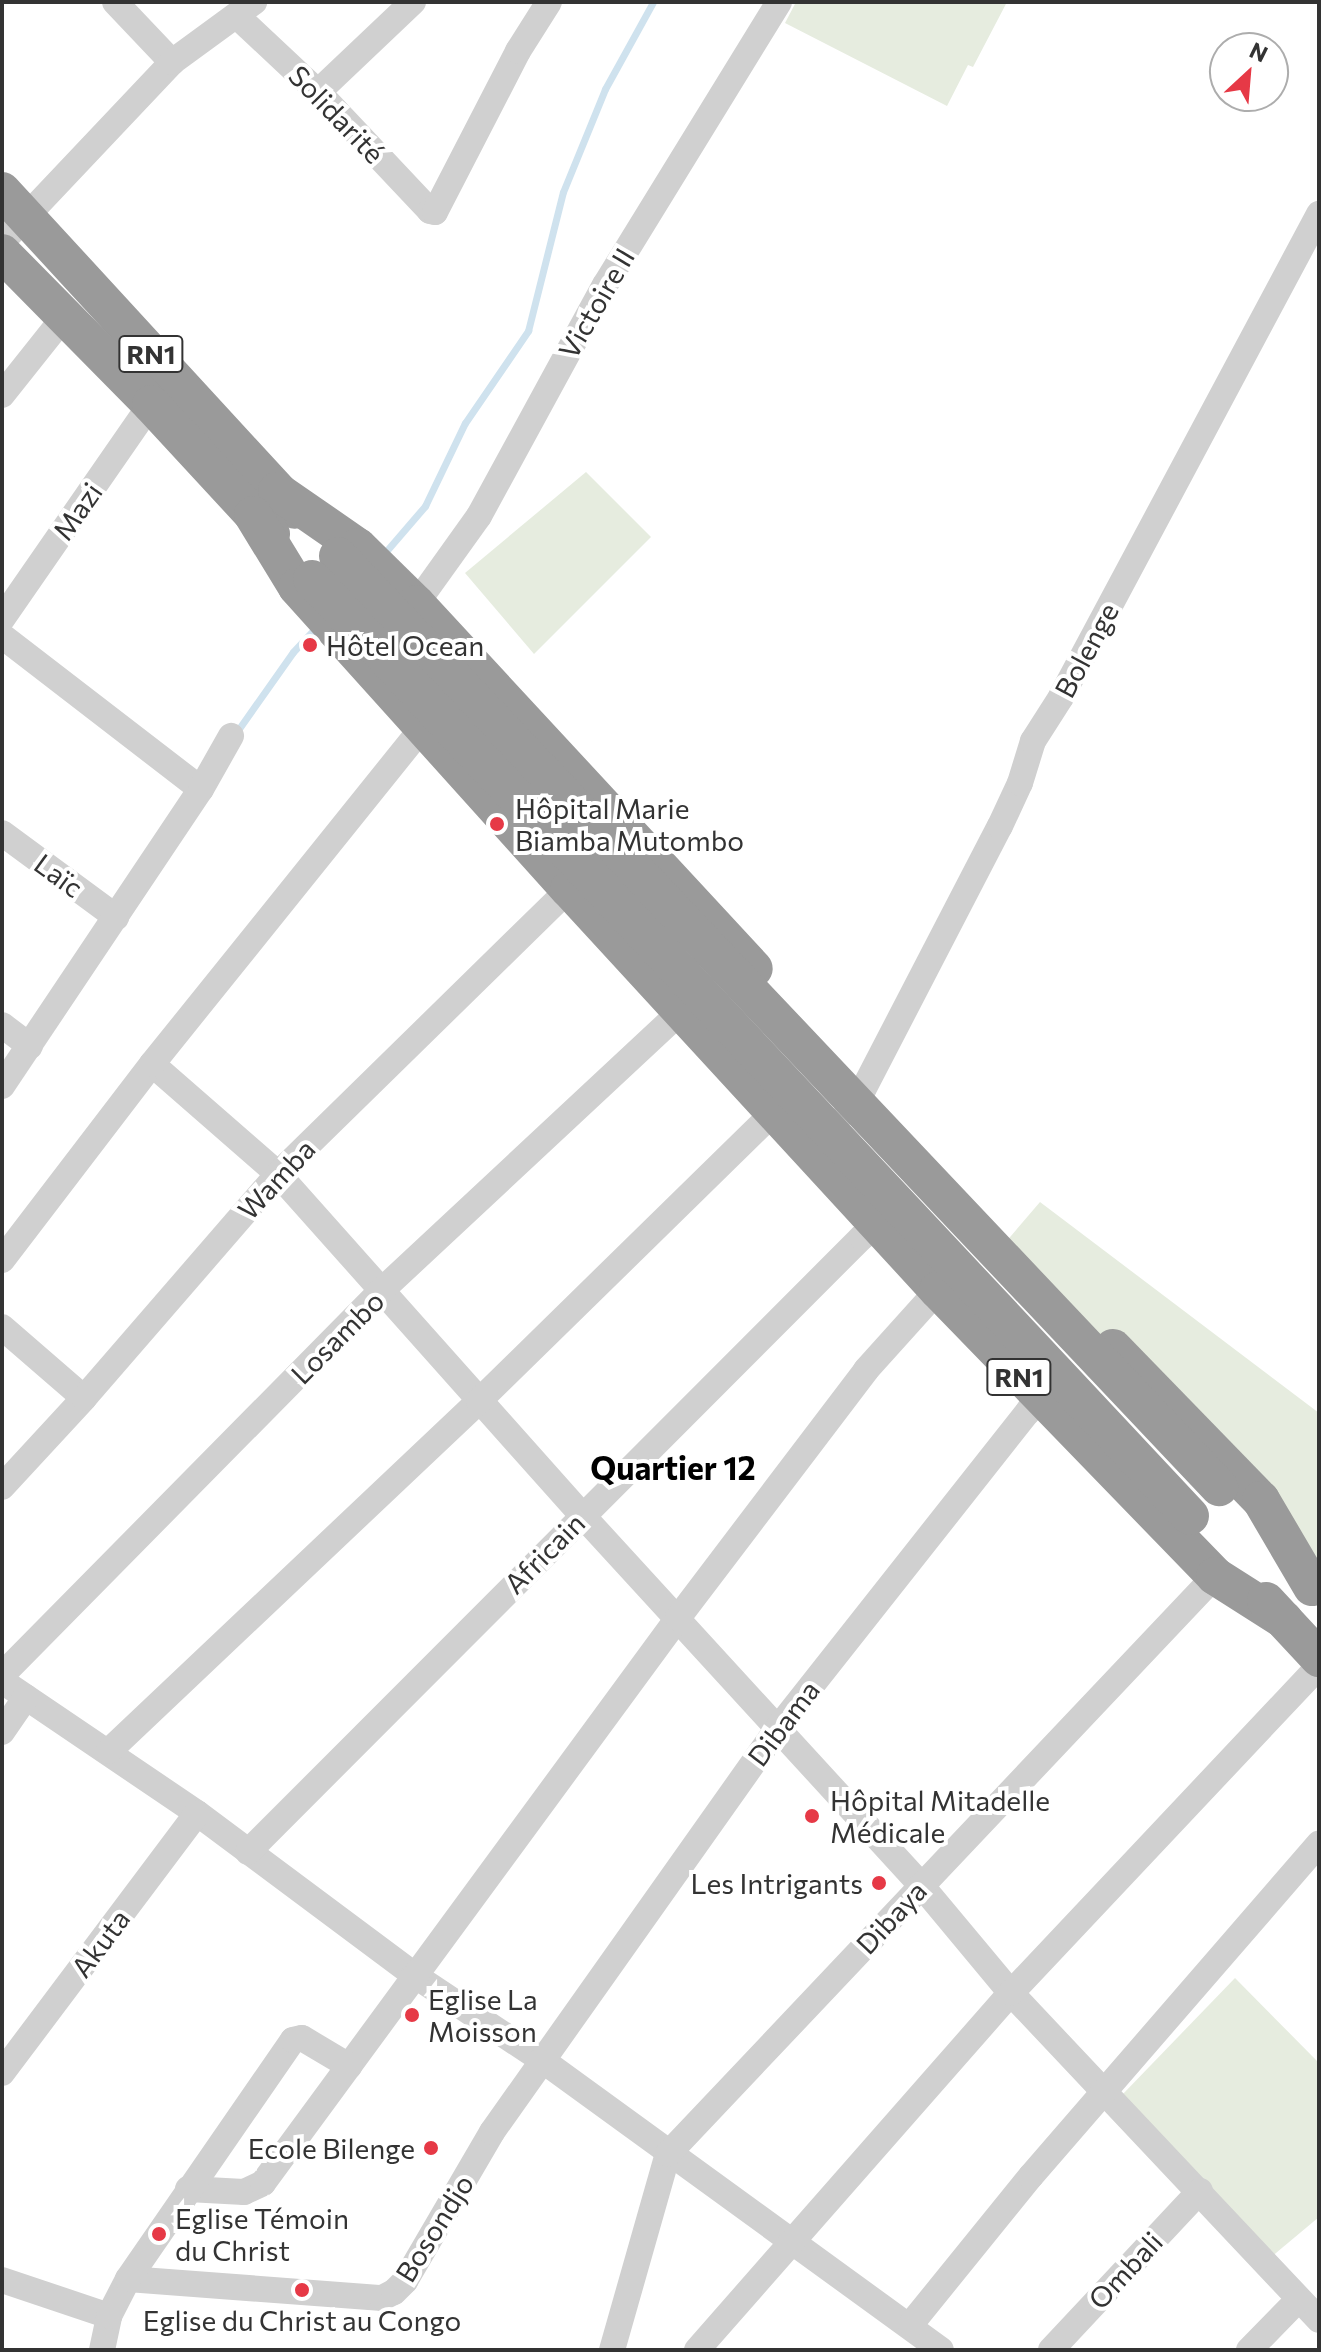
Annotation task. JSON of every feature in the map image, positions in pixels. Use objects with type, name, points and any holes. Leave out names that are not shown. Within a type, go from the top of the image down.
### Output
[{"type":"highway","name":"RN1","points":[[10,217],[265,503],[331,583],[423,727],[569,889],[1037,1396],[1215,1576],[1284,1620],[1319,1658]]},
{"type":"highway","name":"RN1","points":[[2,253],[151,404],[265,503]]},
{"type":"highway","points":[[265,503],[331,583],[1284,1620]]},
{"type":"highway","name":"RN1","points":[[331,583],[386,574],[416,604],[863,1090],[1261,1500],[1315,1591]]},
{"type":"highway","points":[[331,583],[1219,1487],[1315,1591]]},
{"type":"street","points":[[115,2],[172,62]]},
{"type":"street","points":[[318,92],[413,2]]},
{"type":"street","name":"Solidarité","points":[[246,10],[318,92],[430,211],[435,212],[518,51],[549,2]]},
{"type":"street","name":"Victoire II","points":[[416,604],[479,516],[605,285],[779,2]]},
{"type":"street","points":[[10,217],[172,62],[246,10]]},
{"type":"street","name":"Bolenge","points":[[819,1159],[863,1090],[1000,826],[1020,783],[1033,741],[1061,697],[1319,214]]},
{"type":"street","points":[[2,395],[64,317]]},
{"type":"street","name":"Mazi","points":[[2,619],[151,404]]},
{"type":"street","points":[[2,636],[201,789]]},
{"type":"street","points":[[2,1260],[152,1064],[423,727]]},
{"type":"street","points":[[2,1086],[201,789],[231,736]]},
{"type":"street","name":"Laïc","points":[[2,833],[116,917]]},
{"type":"street","name":"Wamba","points":[[2,1487],[84,1398],[278,1174],[569,889]]},
{"type":"street","name":"Losambo","points":[[2,1678],[381,1291],[682,1010]]},
{"type":"street","points":[[2,1025],[30,1046]]},
{"type":"street","points":[[109,1751],[479,1401],[831,1053]]},
{"type":"street","points":[[152,1064],[278,1174],[582,1515],[921,1885],[1011,1993],[1319,2320]]},
{"type":"street","name":"Africain","points":[[248,1852],[862,1237],[943,1173]]},
{"type":"street","points":[[188,2189],[244,2192],[263,2183],[678,1618],[866,1370],[938,1290]]},
{"type":"street","points":[[2,1327],[84,1398]]},
{"type":"street","name":"Dibama","points":[[542,2060],[778,1728],[1028,1412],[1037,1396]]},
{"type":"street","name":"Dibaya","points":[[668,2154],[1215,1576]]},
{"type":"street","points":[[697,2350],[1011,1993],[1319,1666]]},
{"type":"street","points":[[2,1678],[197,1813],[414,1975],[542,2060],[791,2244],[911,2324],[941,2350]]},
{"type":"street","points":[[2,1732],[26,1697]]},
{"type":"street","name":"Akuta","points":[[2,2073],[197,1813]]},
{"type":"street","points":[[911,2324],[1031,2176],[1106,2093],[1319,1843]]},
{"type":"street","points":[[102,2350],[109,2316],[128,2279],[293,2040],[302,2038],[349,2066]]},
{"type":"street","name":"Bosondjo","points":[[128,2279],[382,2298],[394,2292],[405,2281],[492,2132],[542,2060]]},
{"type":"street","points":[[612,2350],[668,2154]]},
{"type":"street","name":"Ombali","points":[[1051,2350],[1200,2191]]},
{"type":"street","points":[[2,2280],[109,2316]]},
{"type":"street","points":[[1249,2350],[1299,2299]]},
{"type":"shaded area","points":[[796,2],[1007,2],[973,67],[968,65],[947,106],[785,23]]},
{"type":"shaded area","points":[[586,472],[651,537],[534,654],[465,573]]},
{"type":"shaded area","points":[[1040,1202],[1319,1413],[1319,1566],[1005,1243]]},
{"type":"shaded area","points":[[1235,1978],[1319,2063],[1319,2217],[1270,2258],[1122,2095]]},
{"type":"waterway","points":[[382,556],[425,506],[465,423],[528,331],[563,192],[605,89],[653,2]]},
{"type":"waterway","points":[[238,730],[293,652],[316,627]]},
{"type":"place","name":"Hôtel Ocean","points":[[310,645]]},
{"type":"place","name":"Hôpital Marie Biamba Mutombo","points":[[497,824]]},
{"type":"place","name":"Hôpital Mitadelle Médicale","points":[[812,1816]]},
{"type":"place","name":"Les Intrigants","points":[[879,1883]]},
{"type":"place","name":"Eglise La Moisson","points":[[412,2015]]},
{"type":"place","name":"Ecole Bilenge","points":[[431,2148]]},
{"type":"place","name":"Eglise Témoin du Christ","points":[[159,2234]]},
{"type":"place","name":"Eglise du Christ au Congo","points":[[302,2290]]},
{"type":"district","name":"Quartier 12","points":[[673,1467]]}]
